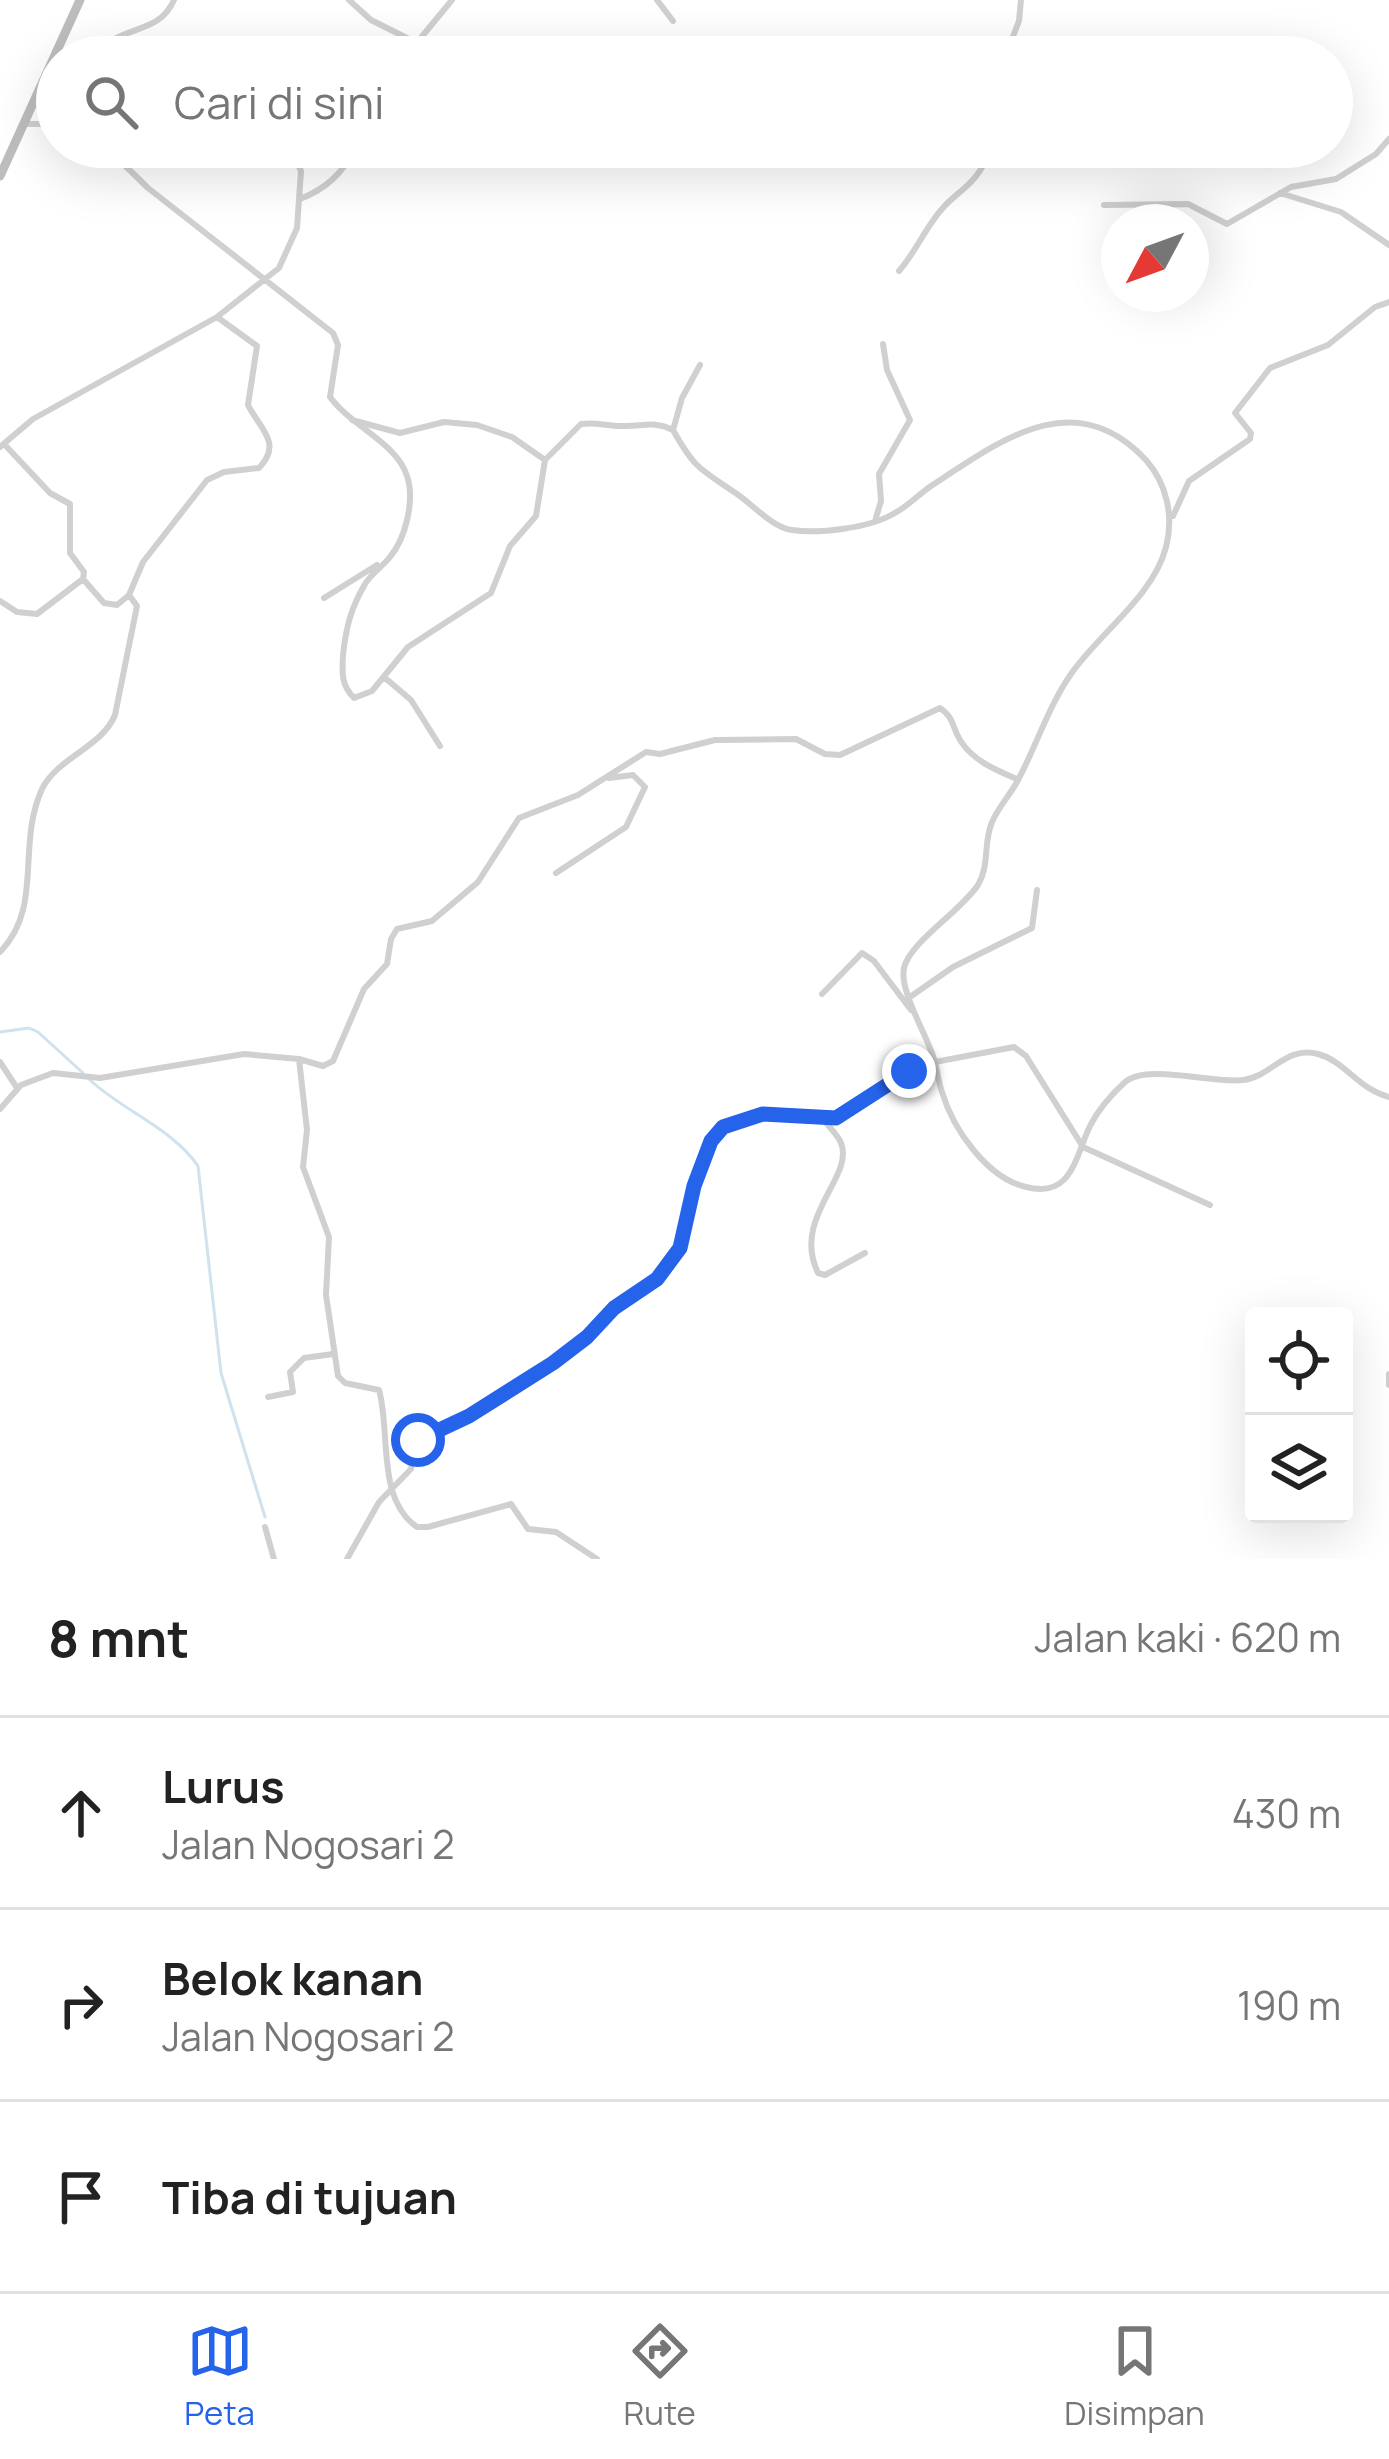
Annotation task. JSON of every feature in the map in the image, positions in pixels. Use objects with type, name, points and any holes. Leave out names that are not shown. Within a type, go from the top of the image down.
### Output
[{"type":"main road","points":[[64,36],[80,0]]},
{"type":"main road","points":[[0,176],[36,100]]},
{"type":"street","points":[[116,36],[158,22],[174,0]]},
{"type":"street","points":[[349,0],[380,26],[402,36]]},
{"type":"street","points":[[420,36],[452,0]]},
{"type":"street","points":[[657,0],[673,21]]},
{"type":"street","points":[[1013,36],[1022,0]]},
{"type":"street","points":[[26,124],[36,124]]},
{"type":"street","points":[[1209,215],[1227,224],[1300,184],[1336,179],[1376,154],[1389,139]]},
{"type":"street","points":[[128,168],[262,280],[333,332],[338,344],[330,397],[350,420],[396,454],[407,473],[410,496],[394,551],[366,581],[346,622],[342,665],[344,683],[354,698],[367,695],[408,647],[491,593],[510,546],[536,516],[545,460],[580,424],[622,427],[655,422],[673,430],[697,470],[793,530],[834,528],[892,515],[991,449],[1052,422],[1074,419],[1142,456],[1153,469],[1172,519]]},
{"type":"street","points":[[0,601],[17,612],[37,614],[83,579],[84,572],[70,553],[70,504],[50,493],[2,446],[33,419],[217,317],[281,265],[297,231],[299,168]]},
{"type":"street","points":[[300,199],[319,191],[341,168]]},
{"type":"street","points":[[899,271],[914,255],[934,218],[979,178],[983,168]]},
{"type":"street","points":[[1280,193],[1341,212],[1389,245]]},
{"type":"street","points":[[1389,302],[1375,307],[1328,345],[1295,355],[1263,373],[1235,413],[1251,433],[1250,439],[1190,481],[1180,495],[1165,553],[1153,576],[1071,674],[990,827],[982,879],[907,960],[903,977],[955,1123],[982,1158],[1006,1179],[1030,1189],[1053,1189],[1068,1179],[1099,1111],[1128,1079],[1148,1072],[1181,1079],[1203,1075],[1239,1081],[1263,1075],[1278,1058],[1316,1052],[1373,1092],[1389,1096]]},
{"type":"street","points":[[83,579],[109,605],[117,605],[129,595],[139,568],[207,480],[224,472],[259,468],[269,454],[268,432],[248,405],[256,346],[217,317]]},
{"type":"street","points":[[875,521],[881,501],[879,474],[910,420],[887,370],[883,344]]},
{"type":"street","points":[[673,430],[682,398],[700,365]]},
{"type":"street","points":[[350,420],[400,433],[444,422],[477,425],[512,437],[545,460]]},
{"type":"street","points":[[324,598],[384,562]]},
{"type":"street","points":[[0,952],[23,918],[28,841],[43,787],[106,731],[115,715],[137,606],[129,595]]},
{"type":"street","points":[[383,677],[411,700],[440,746]]},
{"type":"street","points":[[0,1109],[17,1088],[53,1073],[100,1078],[244,1054],[323,1066],[333,1061],[364,989],[387,964],[397,929],[432,921],[478,882],[519,818],[578,795],[646,752],[660,754],[715,740],[796,739],[825,754],[840,755],[940,708],[952,716],[960,740],[980,761],[1018,779]]},
{"type":"street","points":[[556,872],[626,827],[645,787],[633,775],[602,779]]},
{"type":"street","points":[[910,997],[962,962],[1033,928],[1037,890]]},
{"type":"street","points":[[823,994],[852,959],[868,954],[919,1020]]},
{"type":"street","points":[[347,1559],[371,1514],[412,1468],[422,1436],[469,1416],[553,1363],[614,1308],[667,1269],[680,1248],[694,1186],[716,1133],[732,1123],[763,1114],[824,1119],[844,1114],[909,1071],[1006,1046],[1019,1049],[1083,1147],[1210,1205]]},
{"type":"street","points":[[299,1059],[307,1130],[304,1177],[331,1247],[326,1284],[333,1354],[342,1381],[379,1390],[392,1487],[403,1515],[417,1527],[511,1504],[528,1529],[556,1532],[597,1559]]},
{"type":"street","points":[[0,1062],[17,1088]]},
{"type":"street","points":[[824,1119],[843,1150],[839,1173],[812,1222],[816,1271],[829,1274],[865,1252]]},
{"type":"street","points":[[268,1397],[292,1393],[290,1372],[301,1360],[333,1354]]},
{"type":"street","points":[[1389,1374],[1389,1385]]},
{"type":"street","points":[[265,1527],[274,1559]]},
{"type":"waterway","points":[[0,1032],[29,1028],[38,1032],[83,1073]]},
{"type":"waterway","points":[[90,1080],[175,1141],[198,1166],[221,1373],[265,1517]]},
{"type":"route","points":[[418,1440],[469,1416],[553,1363],[614,1308],[667,1269],[680,1248],[694,1186],[711,1141],[723,1127],[775,1113],[836,1118],[909,1071]]}]
